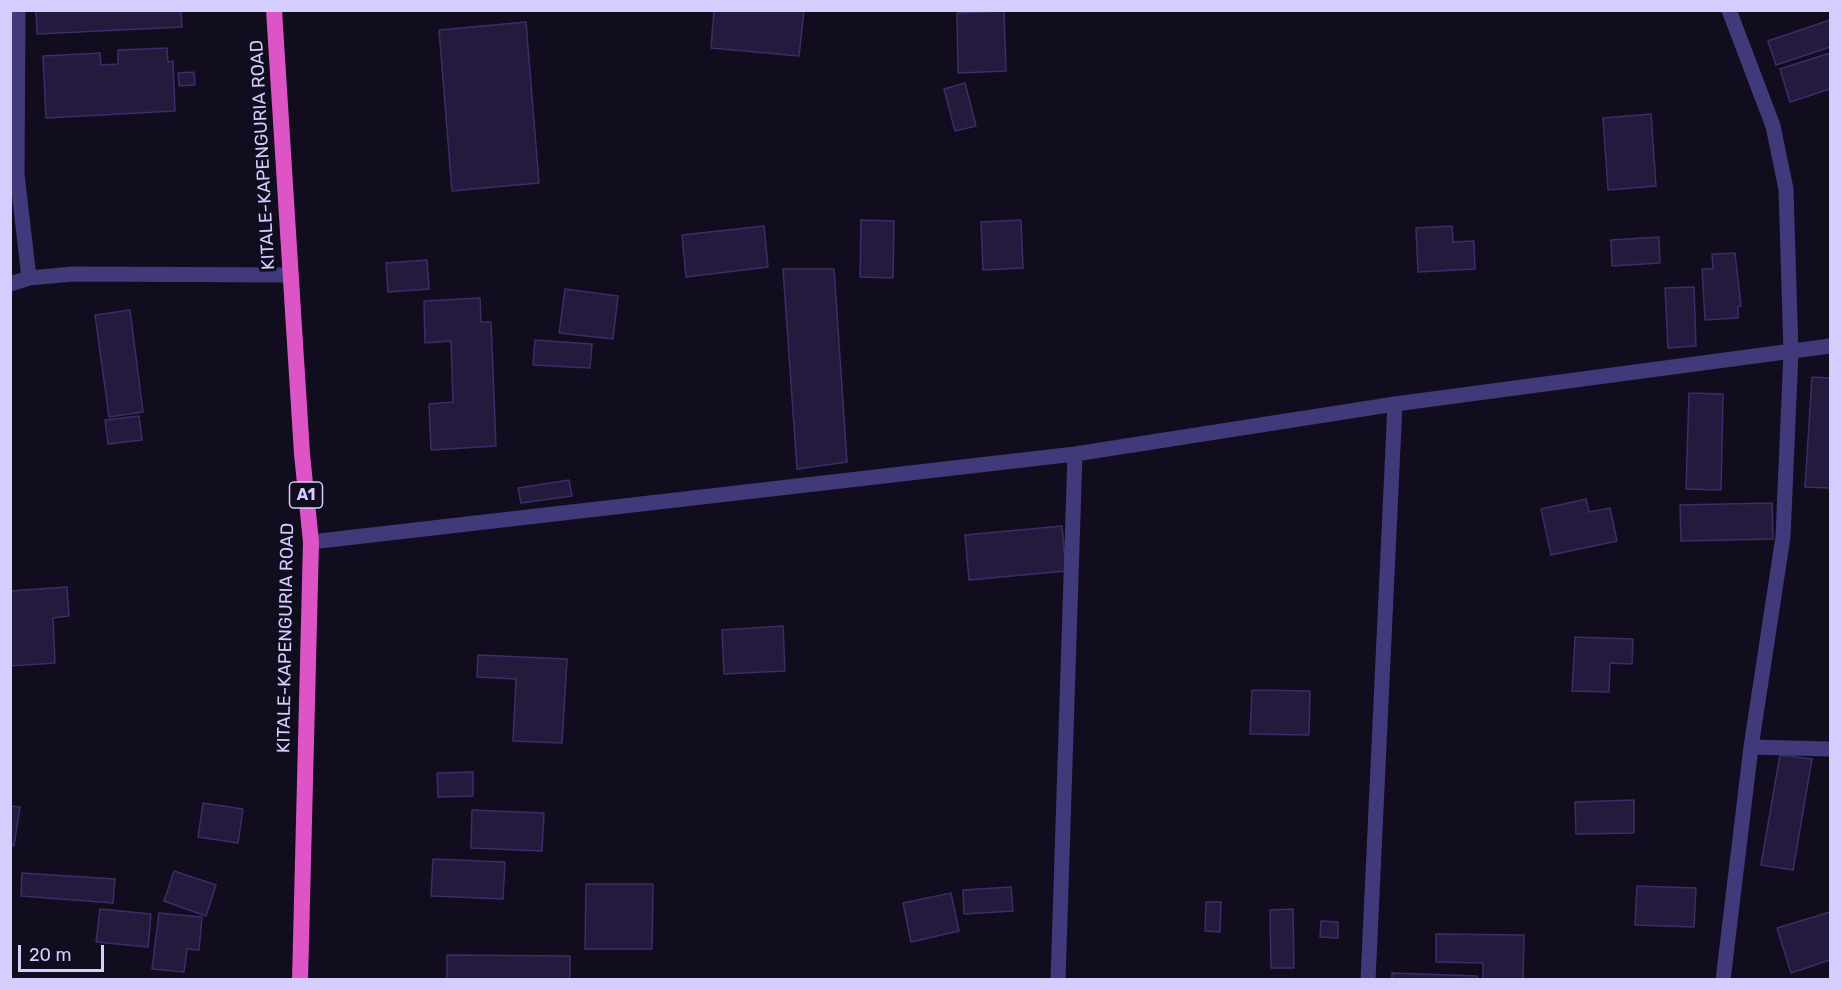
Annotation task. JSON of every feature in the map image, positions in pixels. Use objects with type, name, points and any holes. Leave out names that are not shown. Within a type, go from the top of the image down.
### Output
[{"type":"highway","name":"KITALE-KAPENGURIA ROAD","points":[[274,10],[302,454],[311,542],[300,980]]},
{"type":"street","points":[[18,10],[14,174],[29,278]]},
{"type":"street","points":[[1723,980],[1751,747],[1783,537],[1791,352],[1786,189],[1773,126],[1729,10]]},
{"type":"street","points":[[10,284],[29,278],[73,274],[290,275]]},
{"type":"street","points":[[311,542],[1075,454],[1395,404],[1830,346]]},
{"type":"street","points":[[1368,980],[1395,404]]},
{"type":"street","points":[[1058,980],[1075,454]]},
{"type":"street","points":[[1751,747],[1830,749]]},
{"type":"building","points":[[36,10],[181,10],[182,27],[37,34]]},
{"type":"building","points":[[714,10],[804,10],[799,56],[711,48]]},
{"type":"building","points":[[1004,11],[1006,71],[958,73],[957,13]]},
{"type":"building","points":[[1830,20],[1830,47],[1776,65],[1768,41]]},
{"type":"building","points":[[526,22],[539,183],[452,191],[439,30]]},
{"type":"building","points":[[167,48],[168,62],[173,61],[175,111],[46,118],[43,56],[100,53],[101,65],[118,64],[118,50]]},
{"type":"building","points":[[1830,53],[1830,89],[1790,102],[1780,69]]},
{"type":"building","points":[[194,72],[195,85],[179,86],[178,73]]},
{"type":"building","points":[[965,83],[976,126],[955,131],[944,89]]},
{"type":"building","points":[[1651,114],[1656,186],[1608,190],[1603,118]]},
{"type":"building","points":[[861,220],[894,221],[893,278],[860,277]]},
{"type":"building","points":[[1021,220],[1023,268],[983,270],[981,222]]},
{"type":"building","points":[[764,226],[768,267],[686,277],[682,235]]},
{"type":"building","points":[[1452,226],[1453,242],[1474,241],[1475,269],[1418,272],[1416,228]]},
{"type":"building","points":[[1659,237],[1660,263],[1612,266],[1611,240]]},
{"type":"building","points":[[1735,253],[1741,306],[1738,306],[1738,318],[1705,320],[1702,269],[1713,269],[1712,254]]},
{"type":"building","points":[[427,260],[429,289],[388,292],[386,263]]},
{"type":"building","points":[[783,269],[834,269],[847,462],[797,469]]},
{"type":"building","points":[[1694,287],[1696,346],[1668,348],[1665,288]]},
{"type":"building","points":[[565,289],[618,296],[613,339],[559,333]]},
{"type":"building","points":[[480,298],[481,322],[491,322],[496,446],[431,450],[429,404],[453,402],[451,341],[425,343],[424,301]]},
{"type":"building","points":[[130,310],[143,412],[109,417],[95,315]]},
{"type":"building","points":[[535,340],[592,344],[590,368],[533,365]]},
{"type":"building","points":[[1812,377],[1830,378],[1830,488],[1805,487]]},
{"type":"building","points":[[1689,393],[1723,394],[1721,490],[1686,489]]},
{"type":"building","points":[[139,416],[142,440],[108,444],[105,420]]},
{"type":"building","points":[[569,480],[572,496],[521,503],[518,488]]},
{"type":"building","points":[[1586,499],[1589,512],[1610,508],[1617,541],[1551,555],[1541,509]]},
{"type":"building","points":[[1772,503],[1773,539],[1681,541],[1680,505]]},
{"type":"building","points":[[1062,526],[1066,571],[969,580],[965,535]]},
{"type":"building","points":[[67,587],[69,616],[53,618],[55,663],[10,666],[10,591]]},
{"type":"building","points":[[783,626],[785,671],[724,674],[722,630]]},
{"type":"building","points":[[1575,637],[1633,639],[1632,664],[1610,663],[1609,692],[1572,691]]},
{"type":"building","points":[[478,655],[567,659],[562,743],[513,741],[516,679],[477,677]]},
{"type":"building","points":[[1252,690],[1310,691],[1309,735],[1250,734]]},
{"type":"building","points":[[1780,755],[1812,759],[1793,870],[1761,865]]},
{"type":"building","points":[[473,772],[473,796],[438,797],[437,773]]},
{"type":"building","points":[[1634,800],[1634,833],[1576,834],[1575,802]]},
{"type":"building","points":[[203,803],[243,809],[238,843],[198,837]]},
{"type":"building","points":[[10,806],[20,807],[14,846],[10,845]]},
{"type":"building","points":[[472,810],[544,813],[542,851],[471,848]]},
{"type":"building","points":[[433,859],[505,862],[503,899],[431,896]]},
{"type":"building","points":[[174,871],[216,885],[206,916],[164,901]]},
{"type":"building","points":[[22,873],[115,879],[113,903],[21,896]]},
{"type":"building","points":[[586,884],[653,884],[652,949],[585,949]]},
{"type":"building","points":[[1637,886],[1696,888],[1694,927],[1635,925]]},
{"type":"building","points":[[1011,887],[1013,911],[964,914],[963,890]]},
{"type":"building","points":[[951,893],[959,931],[911,942],[903,903]]},
{"type":"building","points":[[1206,902],[1221,902],[1220,932],[1205,931]]},
{"type":"building","points":[[100,909],[151,914],[148,947],[96,942]]},
{"type":"building","points":[[1293,909],[1294,968],[1271,968],[1270,910]]},
{"type":"building","points":[[1830,912],[1830,960],[1791,973],[1777,928]]},
{"type":"building","points":[[159,913],[202,917],[199,950],[187,949],[184,972],[152,969]]},
{"type":"building","points":[[1321,921],[1338,922],[1338,938],[1320,937]]},
{"type":"building","points":[[1436,934],[1524,935],[1523,980],[1483,980],[1483,963],[1436,962]]},
{"type":"building","points":[[447,955],[570,956],[570,980],[447,980]]},
{"type":"building","points":[[1392,973],[1477,976],[1477,980],[1392,980]]}]
